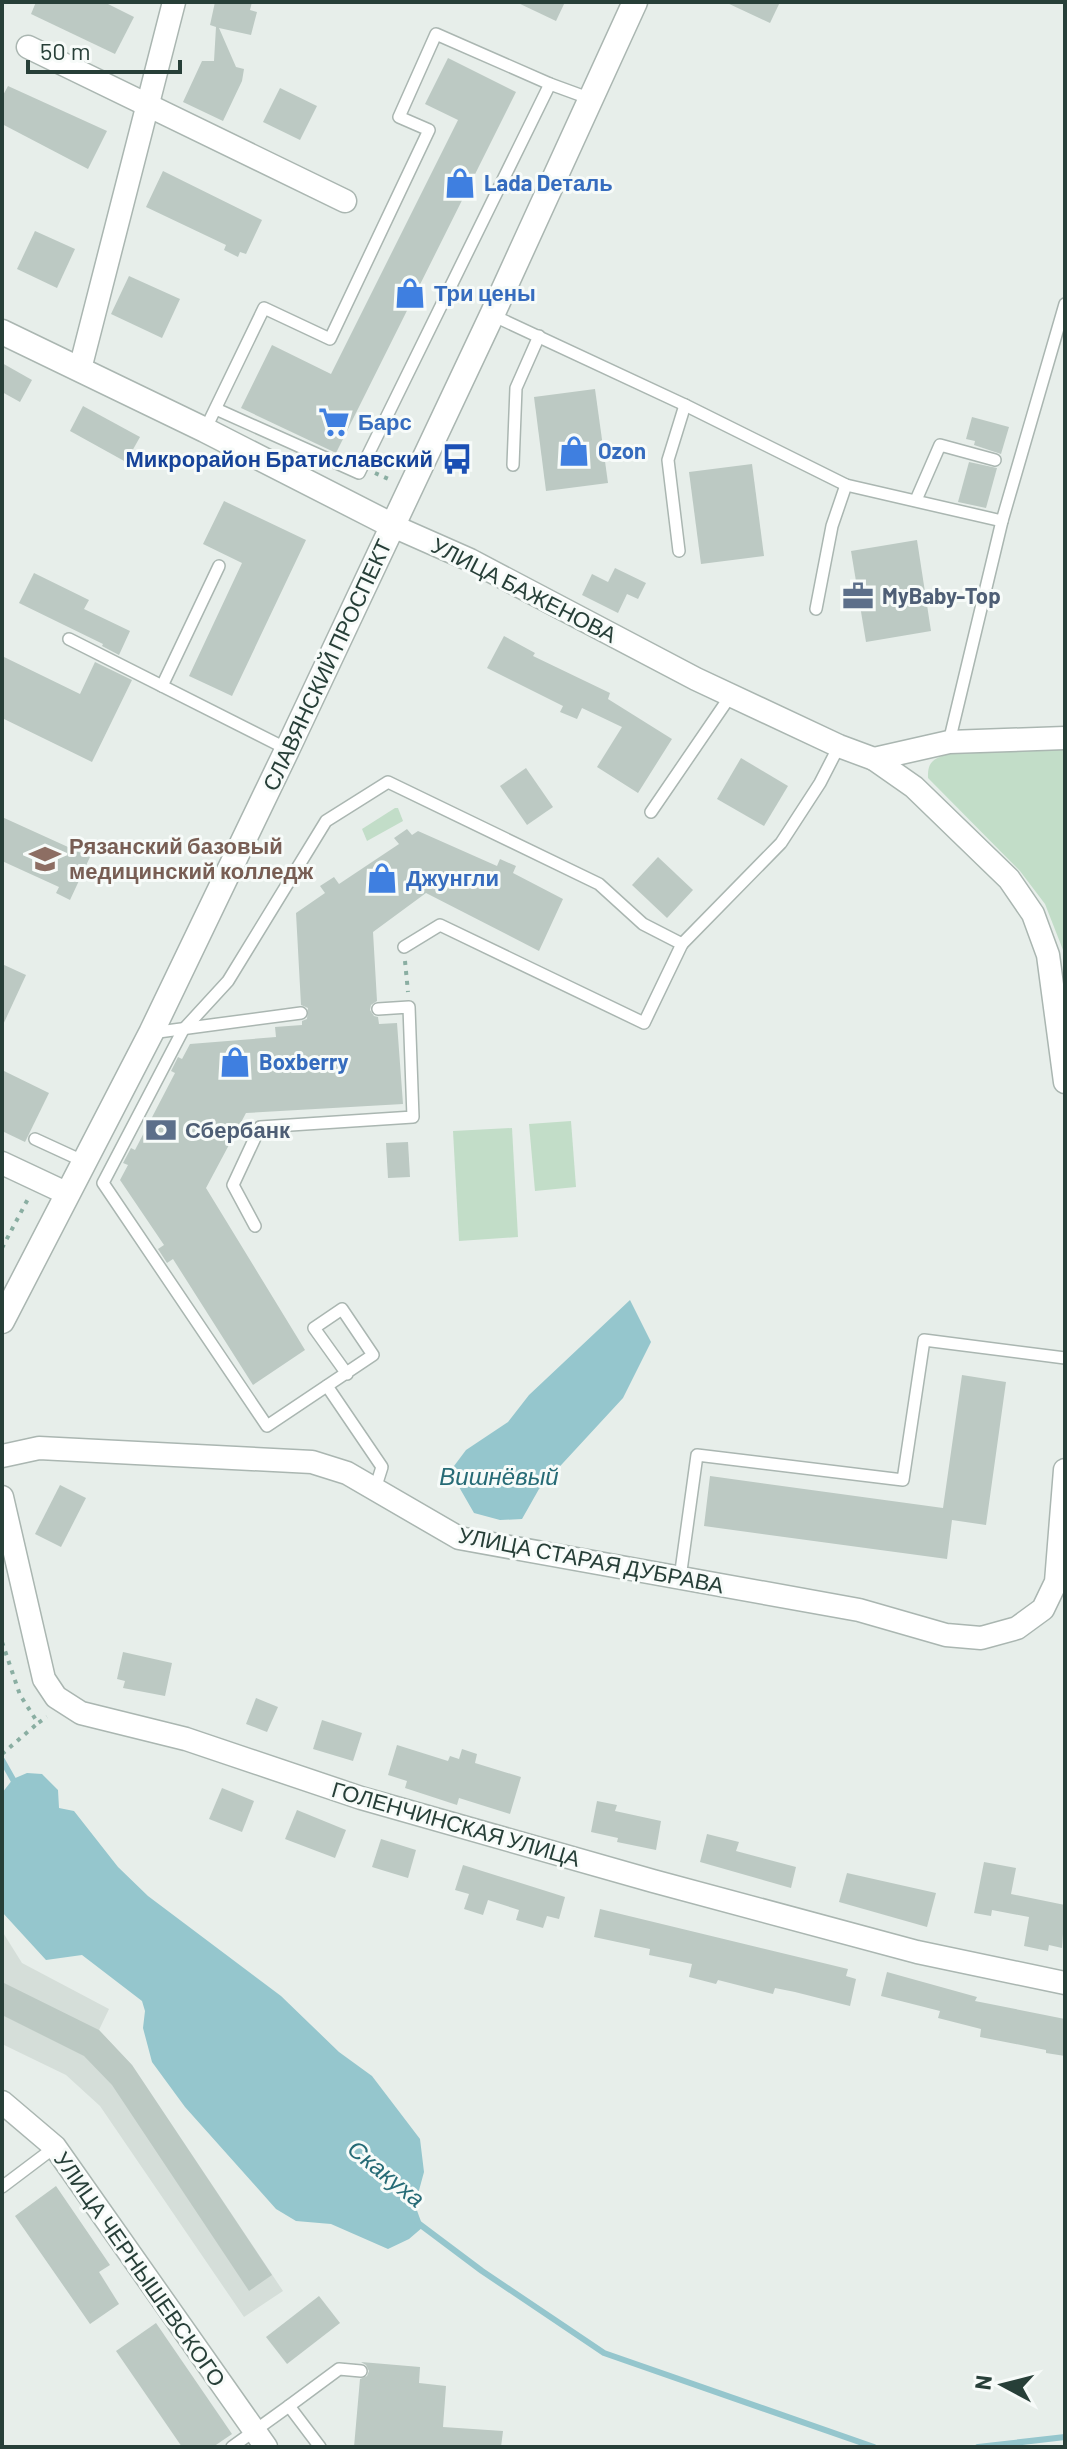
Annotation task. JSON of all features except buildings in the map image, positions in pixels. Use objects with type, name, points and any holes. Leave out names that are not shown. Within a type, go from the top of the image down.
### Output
[{"type":"street","points":[[80,369],[174,2]]},
{"type":"street","name":"СЛАВЯНСКИЙ ПРОСПЕКТ","points":[[2,1321],[151,1033],[287,750],[635,2]]},
{"type":"street","points":[[28,47],[345,201]]},
{"type":"street","name":"УЛИЦА БАЖЕНОВА","points":[[2,332],[80,369],[211,420],[393,526],[470,560],[731,695],[839,746],[874,759]]},
{"type":"street","points":[[874,759],[949,742],[1065,738]]},
{"type":"street","points":[[874,759],[914,787],[1009,879],[1033,914],[1048,955],[1065,1082]]},
{"type":"street","points":[[2,1163],[68,1194]]},
{"type":"street","name":"УЛИЦА СТАРАЯ ДУБРАВА","points":[[2,1456],[39,1448],[312,1462],[347,1473],[459,1538],[859,1610],[946,1635],[981,1638],[1017,1628],[1043,1609],[1056,1582],[1062,1545],[1065,1470]]},
{"type":"street","name":"ГОЛЕНЧИНСКАЯ УЛИЦА","points":[[2,1497],[44,1679],[56,1697],[81,1713],[186,1739],[361,1798],[653,1881],[917,1952],[1065,1983]]},
{"type":"street","name":"УЛИЦА ЧЕРНЫШЕВСКОГО","points":[[2,2102],[55,2147],[261,2439]]},
{"type":"lane","points":[[550,84],[359,473],[211,420],[264,308],[330,339],[429,130],[399,117],[436,34],[592,99]]},
{"type":"lane","points":[[949,742],[1002,521],[1065,304]]},
{"type":"lane","points":[[492,315],[685,405],[846,485],[1002,521]]},
{"type":"lane","points":[[513,465],[516,388],[539,336]]},
{"type":"lane","points":[[679,551],[668,460],[685,405]]},
{"type":"lane","points":[[916,500],[940,445],[995,460]]},
{"type":"lane","points":[[816,609],[832,526],[846,485]]},
{"type":"lane","points":[[162,686],[219,566]]},
{"type":"lane","points":[[69,639],[287,750]]},
{"type":"lane","points":[[651,812],[731,695]]},
{"type":"lane","points":[[404,953],[440,925],[644,1023],[682,944],[781,843],[820,783],[839,746]]},
{"type":"lane","points":[[347,1374],[314,1328],[342,1309],[373,1355],[347,1374],[267,1426],[103,1183],[183,1030],[228,981],[326,821],[388,782],[599,884],[643,924],[682,944]]},
{"type":"lane","points":[[255,1226],[233,1185],[260,1127],[413,1117],[409,1007],[378,1009]]},
{"type":"lane","points":[[151,1033],[301,1013]]},
{"type":"lane","points":[[35,1139],[85,1162]]},
{"type":"lane","points":[[680,1578],[697,1455],[903,1480],[924,1340],[1065,1358]]},
{"type":"lane","points":[[327,1386],[382,1467],[375,1489]]},
{"type":"lane","points":[[2,2187],[55,2147]]},
{"type":"lane","points":[[232,2447],[261,2439],[289,2406],[339,2369],[361,2371]]},
{"type":"lane","points":[[289,2406],[320,2447]]},
{"type":"path","points":[[404,953],[407,983]]},
{"type":"path","points":[[2,1248],[38,1180]]},
{"type":"path","points":[[4,1753],[38,1723]]},
{"type":"shaded area","points":[[2,1931],[22,1963],[109,2009],[99,2030],[132,2065],[283,2291],[244,2317],[100,2106],[66,2075],[2,2044]]},
{"type":"green space","points":[[1065,746],[1065,955],[1045,904],[1020,871],[928,778],[933,761],[957,752]]},
{"type":"green space","points":[[398,808],[403,821],[367,841],[362,829]]},
{"type":"green space","points":[[571,1121],[576,1187],[535,1191],[529,1124]]},
{"type":"green space","points":[[512,1128],[518,1237],[459,1241],[453,1131]]},
{"type":"water","name":"Вишнёвый","points":[[630,1300],[651,1342],[623,1398],[539,1489],[522,1519],[500,1520],[474,1513],[455,1480],[454,1466],[466,1450],[508,1422],[529,1395]]},
{"type":"water","points":[[27,1773],[42,1774],[58,1790],[59,1808],[74,1811],[118,1867],[148,1896],[281,1996],[339,2052],[372,2076],[420,2139],[424,2172],[415,2205],[423,2227],[409,2239],[388,2249],[331,2224],[296,2221],[276,2209],[185,2107],[152,2062],[143,2028],[145,2011],[142,2001],[82,1955],[46,1960],[2,1912],[2,1793],[13,1779]]},
{"type":"waterway","name":"Скакуха","points":[[2,1760],[15,1783]]},
{"type":"waterway","name":"Скакуха","points":[[418,2223],[482,2271],[604,2353],[874,2447]]},
{"type":"waterway","name":"Скакуха","points":[[978,2447],[1065,2437]]},
{"type":"place","name":"Lada Dеталь","points":[[460,183]]},
{"type":"place","name":"Три цены","points":[[410,293]]},
{"type":"place","name":"Барс","points":[[334,422]]},
{"type":"place","name":"Ozon","points":[[574,451]]},
{"type":"place","name":"Микрорайон Братиславский","points":[[457,459]]},
{"type":"place","name":"MyBaby-Top","points":[[858,596]]},
{"type":"place","name":"Рязанский базовый медицинский колледж","points":[[45,859]]},
{"type":"place","name":"Джунгли","points":[[382,878]]},
{"type":"place","name":"Boxberry","points":[[235,1062]]},
{"type":"place","name":"Сбербанк","points":[[161,1130]]}]
